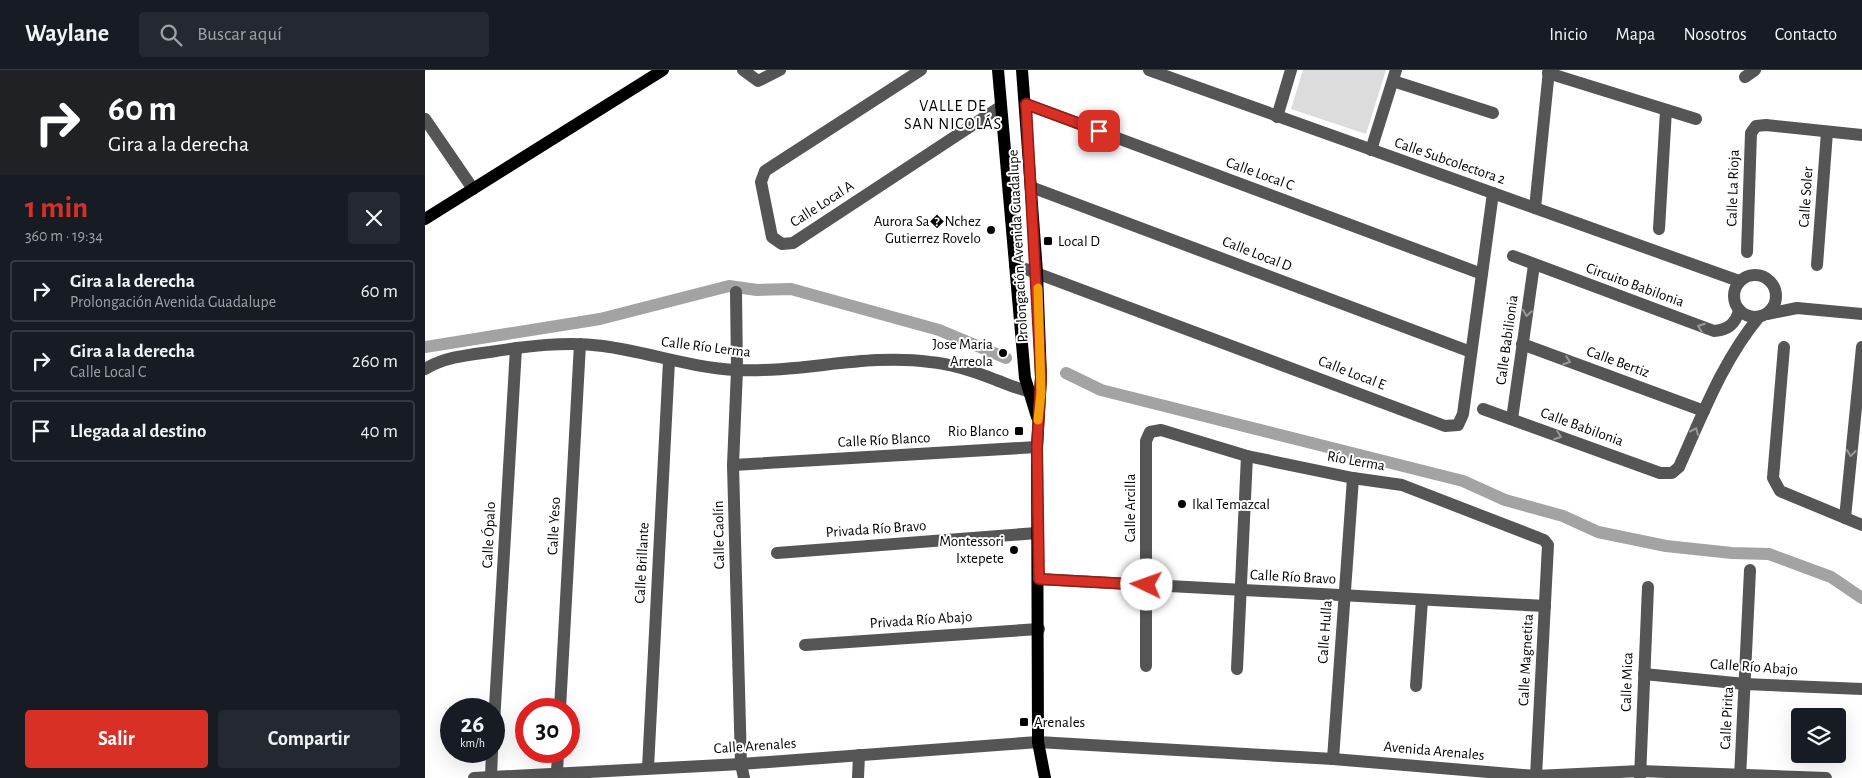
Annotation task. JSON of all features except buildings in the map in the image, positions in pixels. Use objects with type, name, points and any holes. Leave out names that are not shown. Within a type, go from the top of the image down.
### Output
[{"type":"main road","points":[[425,218],[663,70]]},
{"type":"main road","name":"Prolongación Avenida Guadalupe","points":[[998,70],[1028,392],[1038,421]]},
{"type":"main road","name":"Prolongación Avenida Guadalupe","points":[[1022,70],[1037,272],[1041,393],[1037,447],[1039,579],[1038,742],[1045,778]]},
{"type":"street","points":[[743,70],[759,81],[780,70]]},
{"type":"street","name":"Calle Local A","points":[[921,70],[765,171],[761,182],[772,237],[782,244],[793,243],[1000,107]]},
{"type":"street","name":"Calle Subcolectora 2","points":[[1149,70],[1739,281]]},
{"type":"street","points":[[1277,117],[1291,70]]},
{"type":"street","points":[[1535,208],[1548,71],[1696,119]]},
{"type":"street","points":[[1371,150],[1394,75],[1493,113]]},
{"type":"street","name":"Calle Local C","points":[[1026,104],[1482,274]]},
{"type":"street","points":[[1659,229],[1666,110]]},
{"type":"street","points":[[426,122],[473,189]]},
{"type":"street","name":"Calle La Rioja","points":[[1747,252],[1751,133],[1756,126],[1765,125],[1827,132]]},
{"type":"street","points":[[1827,132],[1862,135]]},
{"type":"street","name":"Calle Soler","points":[[1817,265],[1827,132]]},
{"type":"street","name":"Calle Local D","points":[[1031,187],[1471,352]]},
{"type":"street","name":"Calle Local E","points":[[1015,265],[1445,426],[1458,425],[1463,414],[1493,193]]},
{"type":"street","name":"Circuito Babilonia","points":[[1513,256],[1714,331],[1725,329],[1734,323],[1739,311]]},
{"type":"street","name":"Calle Babilionia","points":[[1512,420],[1534,265]]},
{"type":"street","points":[[1797,308],[1776,292],[1771,282],[1761,276],[1749,276],[1739,281],[1733,296],[1739,311],[1751,318],[1797,308],[1862,314]]},
{"type":"street","name":"Calle Caolín","points":[[736,292],[737,370],[733,465],[741,764],[743,778]]},
{"type":"street","points":[[1704,411],[1741,338],[1773,308],[1776,292]]},
{"type":"street","name":"Calle Río Lerma","points":[[425,370],[437,362],[456,357],[516,348],[580,344],[737,370],[809,368],[915,360],[959,368],[1028,392],[1041,393]]},
{"type":"street","name":"Calle Yeso","points":[[561,698],[580,344]]},
{"type":"street","name":"Calle Bertiz","points":[[1522,344],[1704,411]]},
{"type":"street","points":[[1784,347],[1773,478],[1775,485],[1780,491],[1862,525]]},
{"type":"street","points":[[1845,518],[1862,347]]},
{"type":"street","name":"Calle Ópalo","points":[[496,698],[516,348]]},
{"type":"street","name":"Calle Brillante","points":[[647,768],[669,360]]},
{"type":"street","name":"Calle Babilonia","points":[[1483,409],[1660,473],[1672,473],[1679,467],[1704,411]]},
{"type":"street","name":"Río Lerma","points":[[1150,432],[1161,430],[1247,456],[1353,478],[1402,485],[1544,540],[1548,545]]},
{"type":"street","name":"Calle Arcilla","points":[[1146,666],[1146,441],[1150,432]]},
{"type":"street","name":"Calle Río Blanco","points":[[733,465],[1037,447]]},
{"type":"street","points":[[1237,669],[1247,456]]},
{"type":"street","name":"Calle Hulla","points":[[1333,759],[1353,478]]},
{"type":"street","name":"Privada Río Bravo","points":[[777,553],[1037,533]]},
{"type":"street","name":"Calle Magnetita","points":[[1536,776],[1548,545]]},
{"type":"street","name":"Calle Pirita","points":[[1741,776],[1750,570]]},
{"type":"street","name":"Calle Río Bravo","points":[[1039,579],[1545,606]]},
{"type":"street","name":"Calle Mica","points":[[1640,775],[1648,587]]},
{"type":"street","points":[[1416,686],[1422,600]]},
{"type":"street","name":"Privada Río Abajo","points":[[805,645],[1039,629]]},
{"type":"street","name":"Calle Río Abajo","points":[[1644,674],[1745,684],[1862,689]]},
{"type":"street","name":"Calle Arenales","points":[[474,778],[557,773],[574,775],[647,768],[661,773],[741,764],[1038,742]]},
{"type":"street","name":"Avenida Arenales","points":[[1038,742],[1333,759],[1536,776],[1640,775],[1826,778]]},
{"type":"street","points":[[858,778],[859,755]]},
{"type":"street","points":[[491,778],[492,763]]},
{"type":"street","points":[[557,763],[557,773]]},
{"type":"shaded area","points":[[1303,70],[1386,70],[1366,134],[1291,109]]},
{"type":"waterway","points":[[425,347],[600,319],[729,286],[757,290],[791,289],[939,330],[1006,358]]},
{"type":"waterway","points":[[1066,373],[1101,390],[1463,481],[1505,500],[1563,516],[1598,532],[1666,546],[1732,553],[1769,554],[1831,577],[1862,598]]},
{"type":"slow traffic","points":[[1038,288],[1041,393],[1038,420]]},
{"type":"place","name":"Aurora Sa�Nchez Gutierrez Rovelo","points":[[991,230]]},
{"type":"place","name":"Local D","points":[[1048,241]]},
{"type":"place","name":"Jose Maria Arreola","points":[[1003,353]]},
{"type":"place","name":"Rio Blanco","points":[[1019,431]]},
{"type":"place","name":"Ikal Temazcal","points":[[1182,504]]},
{"type":"place","name":"Montessori Ixtepete","points":[[1014,550]]},
{"type":"place","name":"Arenales","points":[[1024,722]]},
{"type":"district","name":"VALLE DE SAN NICOLÁS","points":[[953,115]]},
{"type":"route","points":[[1099,131],[1026,104],[1037,272],[1041,377],[1037,447],[1039,579],[1147,585]]}]
